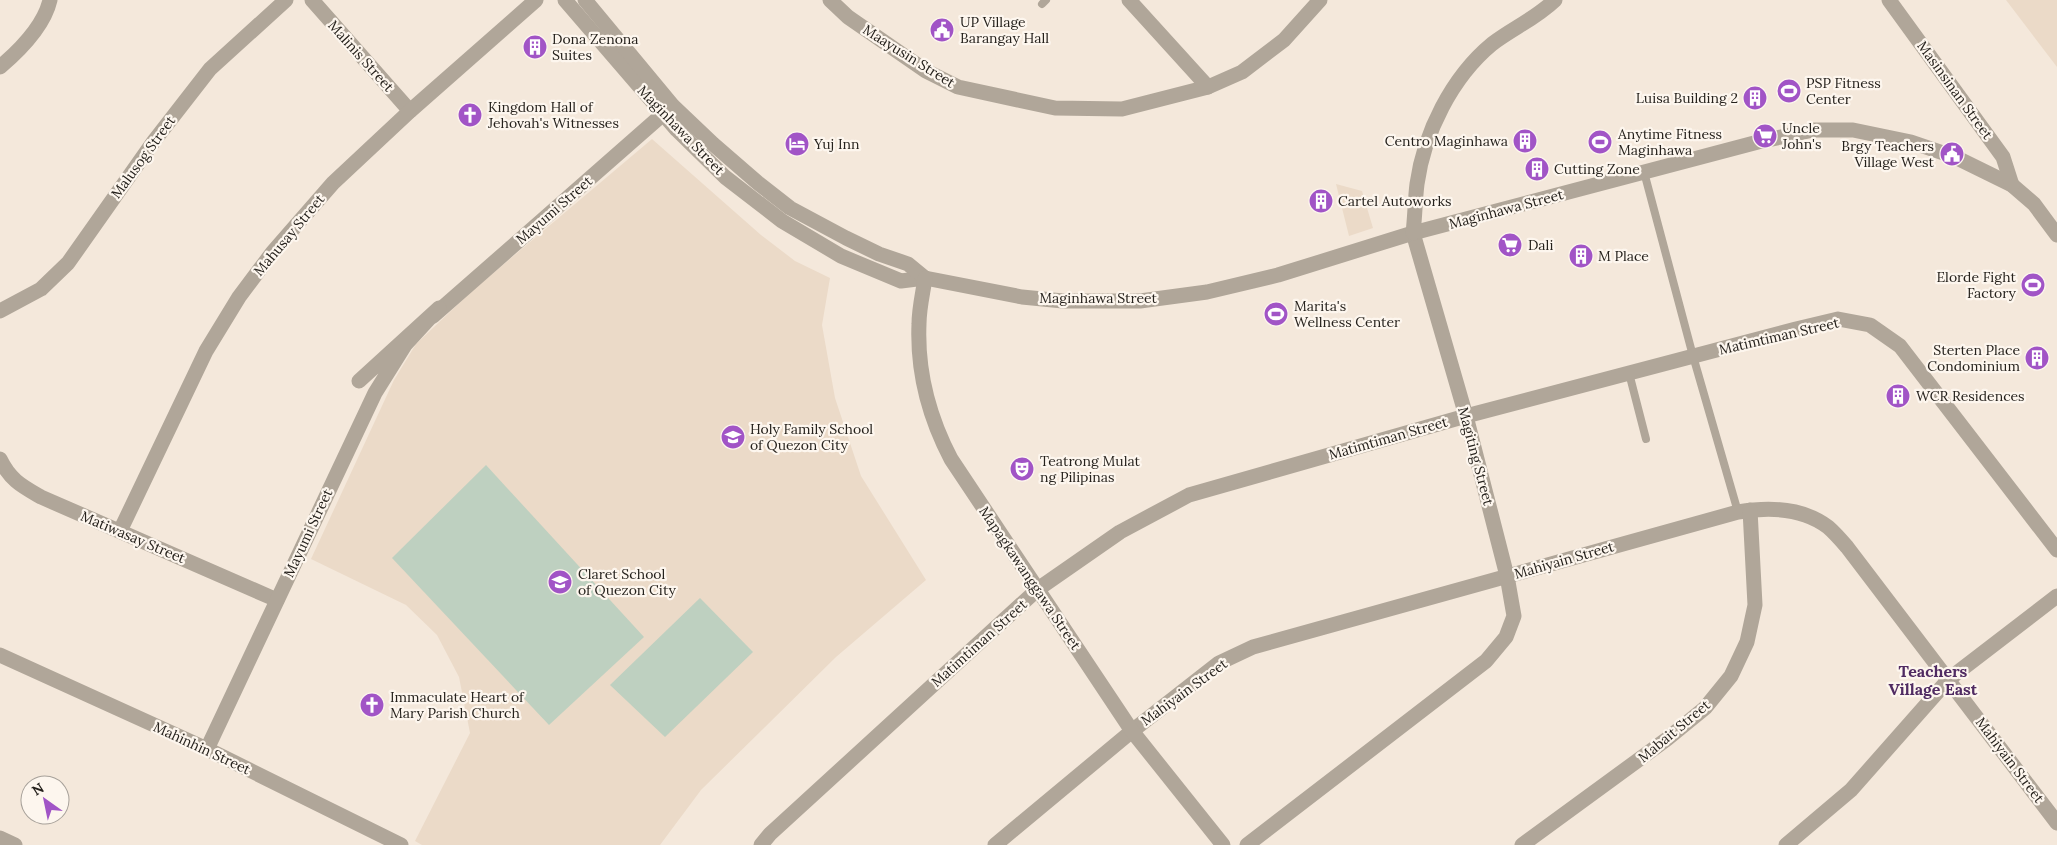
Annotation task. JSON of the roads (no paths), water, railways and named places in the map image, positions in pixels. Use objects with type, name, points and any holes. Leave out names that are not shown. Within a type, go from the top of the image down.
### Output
[{"type":"street","points":[[0,67],[15,54],[34,31],[50,0]]},
{"type":"street","name":"Malusog Street","points":[[0,311],[41,289],[68,264],[154,141],[210,69],[286,0]]},
{"type":"street","name":"Malinis Street","points":[[312,0],[410,111]]},
{"type":"street","name":"Mahusay Street","points":[[120,531],[206,351],[239,297],[272,253],[333,183],[410,111],[536,0]]},
{"type":"street","name":"Maginhawa Street","points":[[565,0],[662,115],[725,177],[782,221],[840,256],[901,281],[925,278],[1022,297],[1062,301],[1140,301],[1206,292],[1278,276],[1413,234],[1789,134],[1813,130],[1853,130],[1911,142],[1981,168],[2012,185],[2034,204],[2057,235]]},
{"type":"street","name":"Maginhawa Street","points":[[585,0],[673,106],[758,184],[790,208],[879,254],[908,264],[925,278]]},
{"type":"street","name":"Maayusin Street","points":[[830,0],[848,17],[926,71],[958,87],[1000,98],[1055,108],[1122,109],[1208,87],[1242,72],[1284,40],[1320,0]]},
{"type":"street","points":[[1129,0],[1208,87]]},
{"type":"street","name":"Magiting Street","points":[[1248,845],[1486,661],[1506,637],[1514,616],[1507,576],[1466,416],[1413,234],[1418,182],[1425,150],[1440,112],[1459,81],[1493,44],[1539,14],[1555,0]]},
{"type":"street","name":"Masinsinan Street","points":[[1889,0],[2003,157],[2012,185]]},
{"type":"street","name":"Mayumi Street","points":[[207,749],[375,393],[405,345],[420,328],[426,322],[432,315],[439,308],[359,381],[418,329],[426,323],[662,115]]},
{"type":"street","name":"Mapagkawanggawa Street","points":[[925,278],[918,322],[923,382],[933,419],[950,459],[1132,731],[1224,845]]},
{"type":"street","name":"Matimtiman Street","points":[[762,845],[770,834],[1038,589],[1120,532],[1189,495],[1466,416],[1838,319],[1870,325],[1900,346],[2057,550]]},
{"type":"street","name":"Matiwasay Street","points":[[0,459],[4,468],[16,482],[40,497],[277,600]]},
{"type":"street","name":"Mahiyain Street","points":[[995,845],[1132,731],[1219,663],[1253,647],[1744,511],[1780,510],[1802,514],[1827,527],[1847,547],[2057,823]]},
{"type":"street","name":"Mabait Street","points":[[1522,845],[1667,739],[1705,708],[1731,676],[1747,642],[1755,605],[1744,511]]},
{"type":"street","points":[[1786,845],[1851,790],[1949,679],[2057,596]]},
{"type":"street","name":"Mahinhin Street","points":[[0,655],[207,749],[401,845]]},
{"type":"street","points":[[0,838],[15,845]]},
{"type":"lane","points":[[1644,172],[1693,356],[1744,511]]},
{"type":"lane","points":[[1630,373],[1646,439]]},
{"type":"place","name":"UP Village Barangay Hall","points":[[942,30]]},
{"type":"place","name":"Dona Zenona Suites","points":[[535,47]]},
{"type":"place","name":"PSP Fitness Center","points":[[1789,91]]},
{"type":"place","name":"Luisa Building 2","points":[[1755,98]]},
{"type":"place","name":"Kingdom Hall of Jehovah's Witnesses","points":[[470,115]]},
{"type":"place","name":"Uncle John's","points":[[1765,136]]},
{"type":"place","name":"Centro Maginhawa","points":[[1525,141]]},
{"type":"place","name":"Anytime Fitness Maginhawa","points":[[1600,142]]},
{"type":"place","name":"Yuj Inn","points":[[797,144]]},
{"type":"place","name":"Brgy Teachers Village West","points":[[1952,154]]},
{"type":"place","name":"Cutting Zone","points":[[1537,169]]},
{"type":"place","name":"Cartel Autoworks","points":[[1321,201]]},
{"type":"place","name":"Dali","points":[[1510,245]]},
{"type":"place","name":"M Place","points":[[1581,256]]},
{"type":"place","name":"Elorde Fight Factory","points":[[2033,285]]},
{"type":"place","name":"Marita's Wellness Center","points":[[1276,314]]},
{"type":"place","name":"Sterten Place Condominium","points":[[2037,358]]},
{"type":"place","name":"WCR Residences","points":[[1898,396]]},
{"type":"place","name":"Holy Family School of Quezon City","points":[[733,437]]},
{"type":"place","name":"Teatrong Mulat ng Pilipinas","points":[[1022,469]]},
{"type":"place","name":"Claret School of Quezon City","points":[[560,582]]},
{"type":"place","name":"Immaculate Heart of Mary Parish Church","points":[[372,705]]},
{"type":"district","name":"Teachers Village East","points":[[1933,680]]}]
